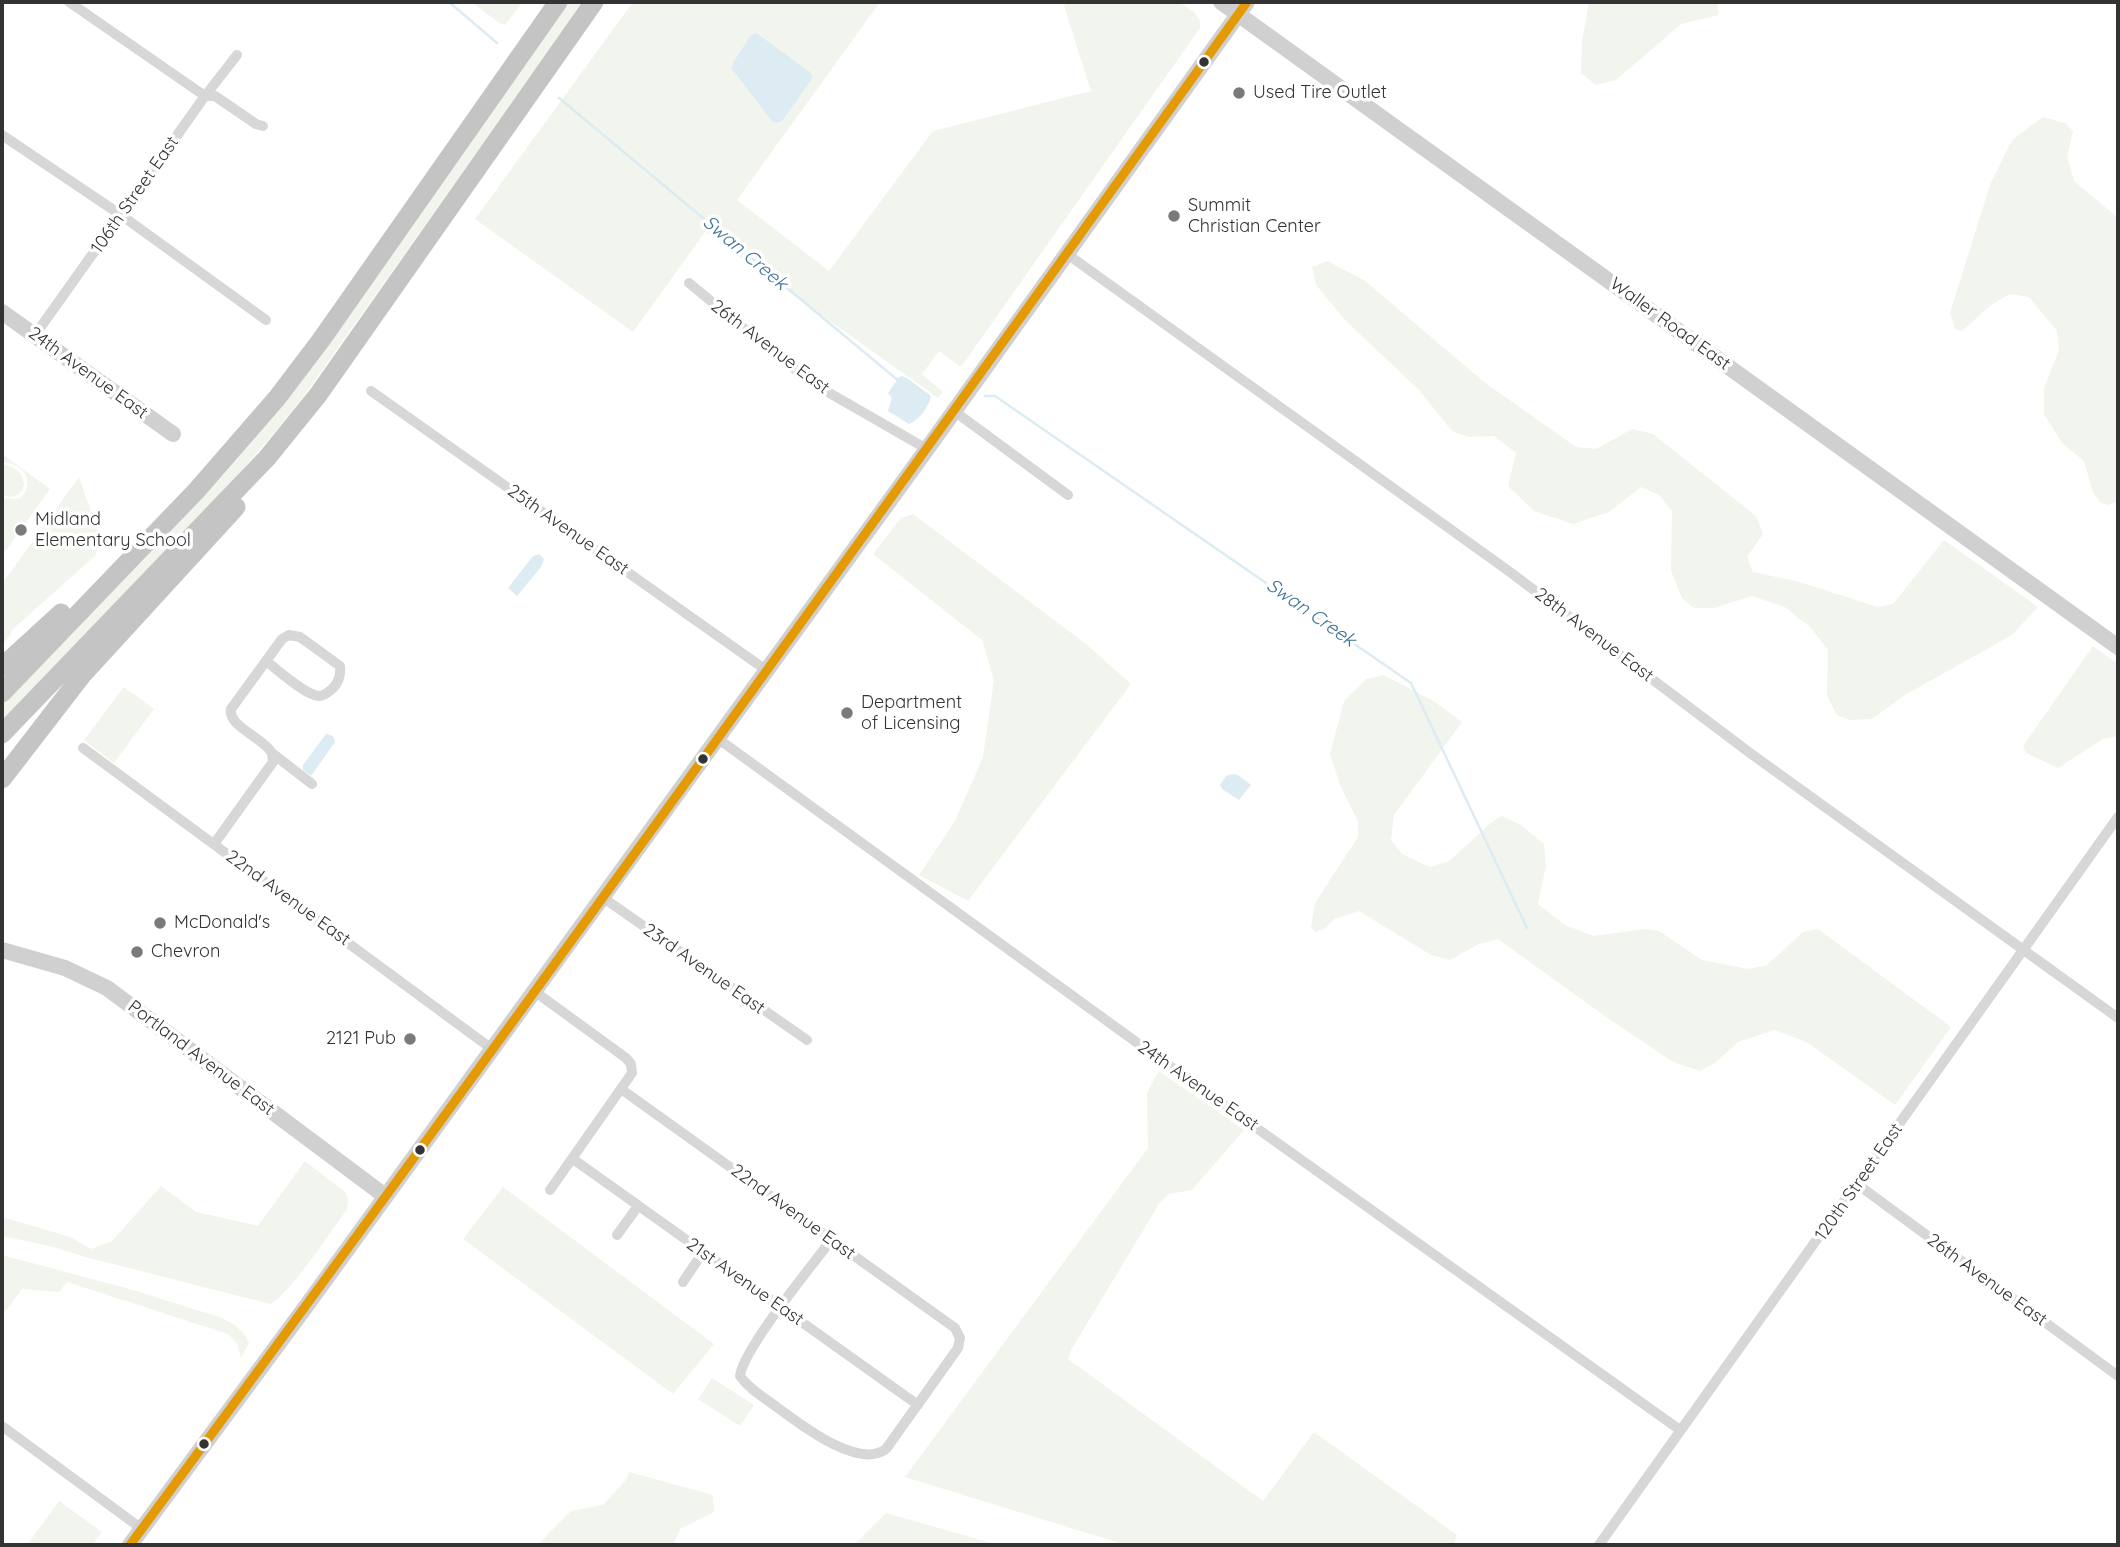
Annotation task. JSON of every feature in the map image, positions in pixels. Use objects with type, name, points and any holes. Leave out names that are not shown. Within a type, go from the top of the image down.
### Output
[{"type":"highway","points":[[2,693],[197,490],[278,398],[558,2]]},
{"type":"highway","points":[[2,734],[267,458],[318,395],[594,2]]},
{"type":"highway","points":[[2,779],[83,674],[266,473],[290,443],[318,395]]},
{"type":"highway","points":[[2,667],[197,490]]},
{"type":"main road","name":"Waller Road East","points":[[1220,2],[1243,8],[2118,646]]},
{"type":"main road","points":[[130,1545],[927,449],[1243,8]]},
{"type":"main road","name":"24th Avenue East","points":[[2,312],[173,435]]},
{"type":"main road","name":"Portland Avenue East","points":[[2,950],[65,968],[107,988],[385,1196]]},
{"type":"street","points":[[69,2],[205,96],[215,96],[256,124],[262,125]]},
{"type":"street","name":"106th Street East","points":[[34,335],[237,55]]},
{"type":"street","points":[[2,135],[121,215],[266,320]]},
{"type":"street","name":"28th Avenue East","points":[[1067,254],[1499,564],[1750,753],[2118,1018]]},
{"type":"street","name":"26th Avenue East","points":[[689,283],[819,387],[927,449]]},
{"type":"street","name":"25th Avenue East","points":[[371,391],[766,670]]},
{"type":"street","points":[[954,411],[1068,495]]},
{"type":"street","points":[[266,661],[318,696],[327,693],[336,685],[341,673],[337,663],[300,637],[285,636],[282,639],[231,709],[231,718],[234,721],[312,784]]},
{"type":"street","name":"24th Avenue East","points":[[717,738],[1143,1047],[1680,1430]]},
{"type":"street","name":"22nd Avenue East","points":[[83,748],[492,1049]]},
{"type":"street","points":[[214,844],[273,762],[272,753]]},
{"type":"street","name":"120th Street East","points":[[1599,1545],[2118,817]]},
{"type":"street","name":"23rd Avenue East","points":[[602,897],[807,1040]]},
{"type":"street","points":[[534,991],[626,1058],[632,1069],[632,1076],[550,1190]]},
{"type":"street","name":"22nd Avenue East","points":[[621,1089],[955,1328],[960,1338],[958,1348],[918,1405]]},
{"type":"street","name":"21st Avenue East","points":[[573,1159],[918,1405]]},
{"type":"street","name":"26th Avenue East","points":[[1857,1184],[2118,1376]]},
{"type":"street","points":[[617,1235],[638,1206]]},
{"type":"street","points":[[831,1240],[780,1307],[746,1359],[740,1376],[763,1397],[830,1444],[860,1453],[883,1452],[918,1405]]},
{"type":"street","points":[[683,1282],[703,1252]]},
{"type":"street","points":[[2,1426],[142,1529]]},
{"type":"shaded area","points":[[472,2],[523,2],[505,25]]},
{"type":"shaded area","points":[[569,2],[583,2],[301,400],[193,525],[2,722],[2,705],[226,472],[300,383]]},
{"type":"shaded area","points":[[633,2],[880,2],[737,200],[829,271],[933,131],[1091,91],[1064,6],[1068,2],[1179,2],[1195,13],[1200,21],[1200,28],[961,367],[939,351],[922,374],[943,392],[938,398],[705,232],[633,332],[475,219]]},
{"type":"shaded area","points":[[1589,2],[1717,2],[1719,15],[1681,24],[1616,80],[1596,85],[1581,73],[1582,41]]},
{"type":"shaded area","points":[[756,33],[810,72],[813,77],[782,121],[777,123],[772,121],[732,69],[751,35]]},
{"type":"shaded area","points":[[2043,117],[2065,123],[2073,131],[2067,157],[2074,181],[2118,218],[2118,501],[2109,505],[2101,503],[2093,493],[2084,461],[2062,443],[2044,414],[2044,388],[2059,350],[2057,331],[2029,297],[2010,294],[1991,305],[1962,331],[1955,329],[1950,313],[1990,185],[2012,140]]},
{"type":"shaded area","points":[[1327,261],[1364,280],[1484,382],[1576,447],[1596,449],[1632,429],[1653,434],[1756,516],[1763,534],[1747,557],[1753,572],[1800,582],[1877,607],[1893,604],[1944,540],[2038,607],[2012,635],[1905,695],[1872,719],[1850,720],[1837,715],[1827,696],[1828,650],[1810,627],[1785,607],[1752,596],[1714,608],[1694,608],[1682,598],[1671,571],[1672,511],[1659,495],[1641,487],[1609,512],[1573,524],[1534,511],[1508,486],[1516,453],[1494,436],[1469,437],[1452,431],[1419,390],[1345,320],[1316,285],[1312,267]]},
{"type":"shaded area","points":[[902,376],[931,396],[923,412],[909,424],[888,411],[892,398],[888,393]]},
{"type":"shaded area","points":[[2,454],[50,489],[2,556],[2,498],[19,499],[25,493],[28,481],[22,470],[2,462]]},
{"type":"shaded area","points":[[2,465],[14,468],[22,477],[24,485],[15,496],[2,495]]},
{"type":"shaded area","points":[[79,477],[100,546],[95,556],[14,628],[2,646],[2,584]]},
{"type":"shaded area","points":[[913,514],[1086,644],[1131,684],[968,901],[919,875],[955,821],[983,757],[994,680],[982,640],[873,554],[901,518]]},
{"type":"shaded area","points":[[539,554],[544,559],[541,567],[517,596],[508,588],[533,556]]},
{"type":"shaded area","points":[[2093,646],[2118,664],[2118,736],[2103,739],[2058,768],[2026,753],[2023,746]]},
{"type":"shaded area","points":[[1384,675],[1435,702],[1462,722],[1394,815],[1391,840],[1402,854],[1430,867],[1449,861],[1502,816],[1521,825],[1544,844],[1546,866],[1538,904],[1565,925],[1593,936],[1646,929],[1659,931],[1702,960],[1747,969],[1766,966],[1803,932],[1818,929],[1951,1027],[1895,1105],[1808,1043],[1775,1030],[1738,1042],[1715,1063],[1700,1071],[1673,1062],[1498,939],[1479,944],[1450,960],[1431,955],[1359,911],[1334,919],[1324,929],[1315,932],[1311,927],[1315,903],[1358,837],[1358,821],[1340,785],[1330,754],[1344,701],[1366,679]]},
{"type":"shaded area","points":[[124,687],[154,709],[114,763],[84,740]]},
{"type":"shaded area","points":[[326,734],[333,736],[335,742],[311,776],[303,770],[303,765]]},
{"type":"shaded area","points":[[1238,775],[1251,785],[1239,800],[1220,785],[1226,776]]},
{"type":"shaded area","points":[[1159,1071],[1244,1130],[1192,1190],[1169,1194],[1159,1204],[1068,1359],[1263,1501],[1314,1432],[1457,1535],[1454,1545],[1126,1545],[905,1477],[1148,1148],[1147,1093]]},
{"type":"shaded area","points":[[305,1161],[346,1193],[347,1209],[299,1275],[270,1304],[54,1247],[2,1236],[2,1217],[70,1237],[91,1249],[112,1241],[161,1186],[196,1212],[258,1226]]},
{"type":"shaded area","points":[[503,1187],[714,1344],[673,1394],[463,1239]]},
{"type":"shaded area","points":[[2,1255],[133,1290],[219,1317],[235,1325],[249,1343],[241,1358],[237,1343],[228,1334],[67,1282],[59,1292],[22,1289],[2,1316]]},
{"type":"shaded area","points":[[712,1378],[754,1405],[740,1426],[698,1399]]},
{"type":"shaded area","points":[[629,1472],[713,1495],[714,1512],[680,1529],[673,1545],[537,1545],[571,1511],[603,1505],[627,1479]]},
{"type":"shaded area","points":[[59,1501],[102,1532],[93,1545],[27,1545]]},
{"type":"shaded area","points":[[886,1513],[999,1545],[854,1545]]},
{"type":"waterway","name":"Swan Creek","points":[[449,2],[497,43]]},
{"type":"waterway","name":"Swan Creek","points":[[559,98],[900,382]]},
{"type":"waterway","name":"Swan Creek","points":[[985,396],[995,396],[1411,683],[1527,928]]},
{"type":"transit line","points":[[130,1545],[552,968],[1247,2]]},
{"type":"place","name":"Used Tire Outlet","points":[[1239,93]]},
{"type":"place","name":"Summit Christian Center","points":[[1174,216]]},
{"type":"place","name":"Midland Elementary School","points":[[21,530]]},
{"type":"place","name":"Department of Licensing","points":[[847,713]]},
{"type":"place","name":"McDonald's","points":[[160,923]]},
{"type":"place","name":"Chevron","points":[[137,952]]},
{"type":"place","name":"2121 Pub","points":[[410,1039]]}]
